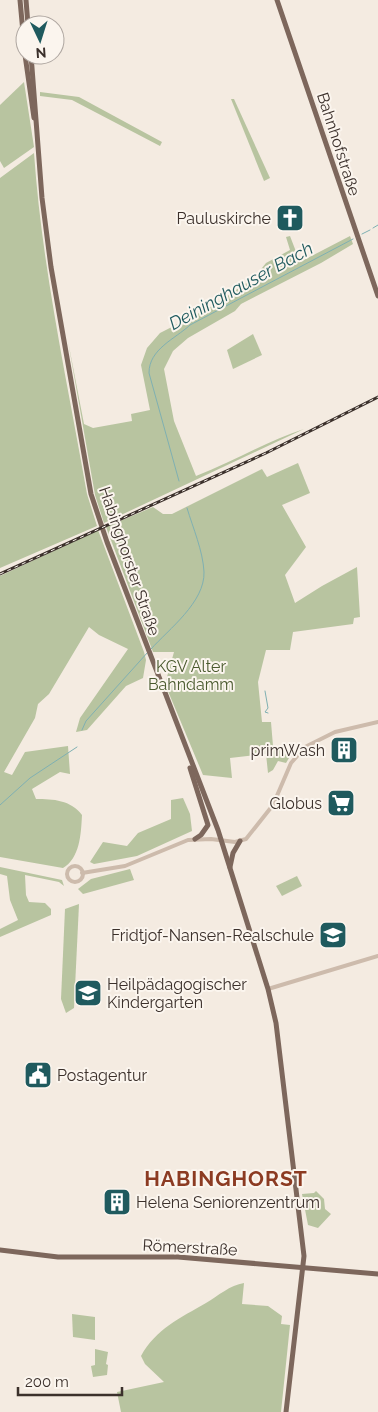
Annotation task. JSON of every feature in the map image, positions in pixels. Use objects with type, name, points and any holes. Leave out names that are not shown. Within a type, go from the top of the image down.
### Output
[{"type":"main road","name":"Habinghorster Straße","points":[[20,0],[21,15]]},
{"type":"main road","points":[[26,0],[27,15]]},
{"type":"main road","name":"Bahnhofstraße","points":[[277,0],[378,296]]},
{"type":"main road","name":"Habinghorster Straße","points":[[26,65],[51,267],[91,494],[97,516],[221,840],[268,989],[279,1046],[302,1229],[304,1267],[286,1412]]},
{"type":"main road","name":"Habinghorster Straße","points":[[32,65],[38,122],[41,183]]},
{"type":"main road","points":[[33,110],[38,122]]},
{"type":"main road","points":[[186,751],[198,798],[208,825],[201,835],[195,839]]},
{"type":"main road","points":[[230,867],[233,853],[240,841]]},
{"type":"main road","name":"Römerstraße","points":[[0,1250],[58,1257],[178,1257],[378,1274]]},
{"type":"street","points":[[82,873],[125,866],[195,839],[240,841],[250,835],[269,810],[276,799],[291,763],[305,747],[335,732],[378,722]]},
{"type":"street","points":[[74,866],[80,869],[82,873],[80,880],[76,882],[70,880],[67,875],[69,869],[74,866]]},
{"type":"street","points":[[268,989],[378,956]]},
{"type":"green space","points":[[24,82],[34,147],[4,168],[0,161],[0,105]]},
{"type":"green space","points":[[40,92],[79,97],[162,142],[160,146],[72,100],[40,96]]},
{"type":"green space","points":[[231,99],[234,99],[270,178],[264,181]]},
{"type":"green space","points":[[34,153],[43,239],[56,324],[87,494],[97,526],[0,568],[0,178]]},
{"type":"green space","points":[[290,236],[300,262],[350,236],[353,244],[321,263],[241,304],[235,311],[188,338],[173,351],[164,369],[174,421],[196,476],[277,439],[304,429],[104,523],[95,495],[68,341],[84,424],[93,428],[132,421],[131,414],[150,410],[141,365],[147,348],[160,333],[209,308],[254,278],[266,263],[290,250],[286,237]]},
{"type":"green space","points":[[253,334],[262,355],[233,369],[227,350]]},
{"type":"green space","name":"KGV Alter Bahndamm","points":[[298,463],[310,493],[282,505],[306,547],[285,575],[295,603],[357,567],[360,617],[354,618],[353,624],[293,632],[290,650],[266,650],[258,682],[262,722],[271,722],[273,746],[287,754],[289,758],[286,763],[278,761],[273,770],[268,773],[266,754],[230,758],[232,778],[203,775],[165,684],[174,652],[153,652],[106,527],[153,507],[163,514],[172,514],[262,469],[267,477]]},
{"type":"green space","points":[[98,530],[144,652],[146,660],[143,678],[126,686],[87,730],[76,732],[80,718],[128,649],[99,635],[89,627],[49,694],[38,704],[35,718],[4,772],[12,775],[25,752],[68,746],[70,774],[60,772],[32,789],[36,799],[67,803],[82,815],[80,837],[76,852],[69,864],[63,868],[0,857],[0,576]]},
{"type":"green space","points":[[183,798],[190,814],[192,831],[137,856],[94,864],[90,862],[103,842],[127,846],[138,833],[171,819],[171,800]]},
{"type":"green space","points":[[0,867],[62,880],[64,886],[59,882],[25,875],[26,895],[29,902],[45,903],[51,909],[51,915],[0,937],[0,929],[18,920],[10,900],[7,876],[0,874]]},
{"type":"green space","points":[[130,869],[134,880],[83,894],[78,889],[91,879]]},
{"type":"green space","points":[[297,876],[302,886],[282,896],[276,886]]},
{"type":"green space","points":[[79,904],[74,1008],[66,1013],[61,999],[65,909]]},
{"type":"green space","points":[[316,1191],[324,1199],[325,1209],[331,1214],[318,1228],[308,1225],[302,1194],[314,1193]]},
{"type":"green space","points":[[244,1283],[242,1304],[268,1306],[282,1316],[281,1324],[290,1325],[281,1412],[121,1412],[117,1392],[164,1382],[145,1364],[141,1356],[154,1338],[178,1319],[229,1288]]},
{"type":"green space","points":[[72,1314],[95,1317],[95,1340],[73,1337]]},
{"type":"green space","points":[[95,1349],[108,1352],[107,1375],[93,1377],[91,1366],[95,1365]]},
{"type":"waterway","name":"Deininghauser Bach","points":[[373,228],[378,225]]},
{"type":"waterway","name":"Deininghauser Bach","points":[[362,234],[370,230]]},
{"type":"waterway","name":"Deininghauser Bach","points":[[179,481],[149,373],[153,357],[164,345],[190,325],[353,239]]},
{"type":"waterway","name":"Deininghauser Bach","points":[[151,649],[185,614],[199,594],[203,583],[202,556],[187,508]]},
{"type":"waterway","name":"Deininghauser Bach","points":[[82,730],[86,721],[148,652]]},
{"type":"waterway","points":[[265,691],[268,708],[265,712],[268,713]]},
{"type":"waterway","name":"Deininghauser Bach","points":[[0,805],[30,778],[77,747]]},
{"type":"railway","points":[[0,574],[266,453],[378,397]]},
{"type":"place","name":"Pauluskirche","points":[[290,218]]},
{"type":"place","name":"primWash","points":[[344,750]]},
{"type":"place","name":"Globus","points":[[341,803]]},
{"type":"place","name":"Fridtjof-Nansen-Realschule","points":[[333,935]]},
{"type":"place","name":"Heilpädagogischer Kindergarten","points":[[88,993]]},
{"type":"place","name":"Postagentur","points":[[38,1075]]},
{"type":"place","name":"Helena Seniorenzentrum","points":[[117,1202]]},
{"type":"district","name":"HABINGHORST","points":[[226,1179]]}]
